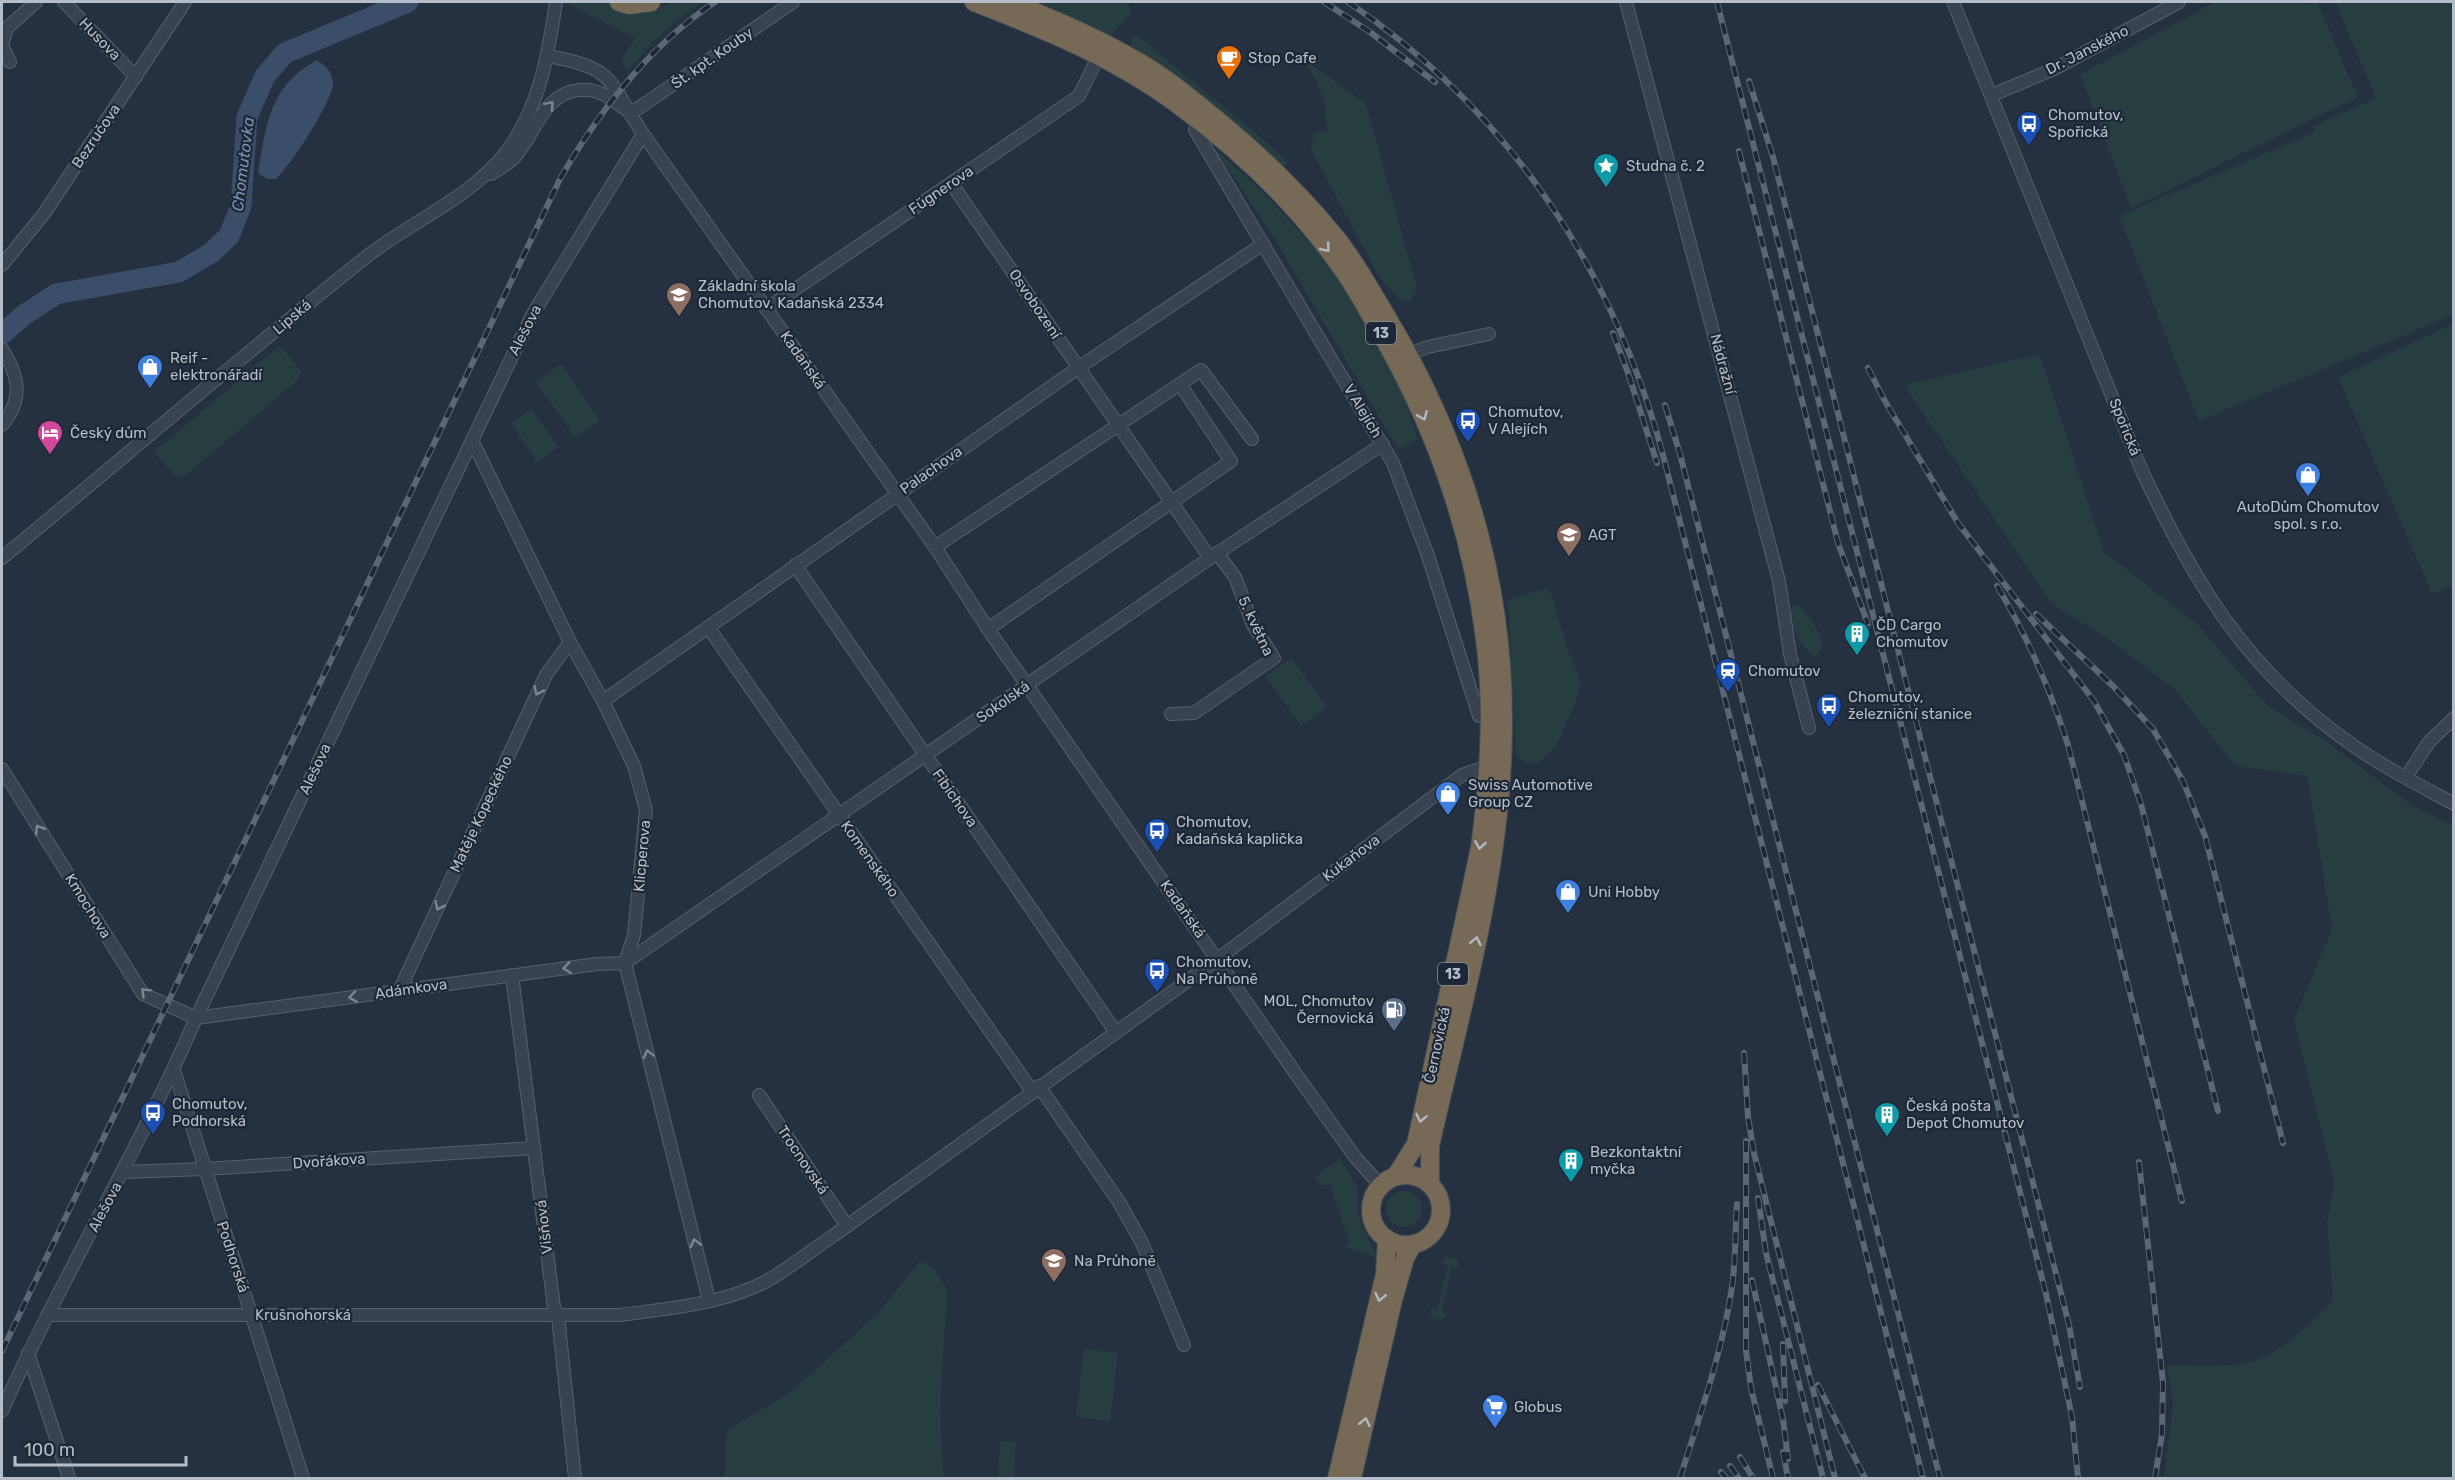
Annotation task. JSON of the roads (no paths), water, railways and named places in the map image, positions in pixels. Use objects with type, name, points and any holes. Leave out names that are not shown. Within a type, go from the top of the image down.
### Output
[{"type":"highway","points":[[619,2],[629,5],[651,2]]},
{"type":"highway","name":"13","points":[[974,2],[1052,33],[1099,56],[1180,106],[1231,148],[1297,212],[1346,274],[1403,356],[1433,401],[1460,468],[1485,557],[1498,635],[1502,681],[1495,768]]},
{"type":"highway","name":"13","points":[[1009,2],[1054,20],[1134,59],[1187,95],[1238,137],[1283,179],[1338,241],[1356,266],[1403,356]]},
{"type":"highway","name":"Černovická","points":[[1387,1239],[1379,1232],[1371,1211],[1373,1200],[1416,1144],[1495,768]]},
{"type":"highway","name":"Černovická","points":[[1412,1245],[1430,1236],[1440,1220],[1441,1204],[1430,1183],[1430,1146],[1484,906],[1494,848],[1495,768]]},
{"type":"highway","points":[[1389,1181],[1408,1174],[1430,1183]]},
{"type":"highway","points":[[1337,1479],[1385,1274],[1387,1239],[1395,1243],[1412,1245],[1405,1258],[1393,1300],[1352,1479]]},
{"type":"street","points":[[10,62],[2,46],[7,28],[36,2]]},
{"type":"street","name":"Husova","points":[[64,2],[136,77]]},
{"type":"street","name":"Bezručova","points":[[2,265],[43,215],[185,2]]},
{"type":"street","name":"Lipská","points":[[547,56],[548,2]]},
{"type":"street","name":"Lipská","points":[[2,558],[368,255],[386,241],[467,190],[493,166],[521,129],[538,91],[547,56],[556,2]]},
{"type":"street","name":"Št. kpt. Kouby","points":[[630,114],[793,2]]},
{"type":"street","name":"Nádražní","points":[[1626,2],[1779,581],[1790,654],[1809,728]]},
{"type":"street","name":"Spořická","points":[[1953,2],[2142,471],[2166,522],[2205,593],[2248,651],[2296,700],[2350,744],[2454,804]]},
{"type":"street","name":"Dr. Janského","points":[[1992,95],[2054,69],[2179,2]]},
{"type":"street","name":"Kadaňská","points":[[547,56],[575,60],[591,66],[605,75],[616,88],[643,134],[934,547],[988,629],[1349,1148],[1389,1181]]},
{"type":"street","name":"Fügnerova","points":[[766,309],[1079,96],[1099,56]]},
{"type":"street","name":"Kadaňská","points":[[467,190],[504,166],[515,156],[549,105],[563,94],[583,89],[599,92],[630,114]]},
{"type":"street","name":"V Alejích","points":[[1195,130],[1393,464],[1427,553],[1479,716]]},
{"type":"street","name":"Alešova","points":[[2,1412],[47,1315],[124,1172],[174,1070],[196,1018],[531,316],[643,134]]},
{"type":"street","name":"Osvobození","points":[[951,183],[1171,504],[1214,556]]},
{"type":"street","name":"Palachova","points":[[603,701],[896,494],[1263,244]]},
{"type":"street","points":[[1403,356],[1489,334]]},
{"type":"street","points":[[2,350],[13,367],[17,391],[13,410],[2,425]]},
{"type":"street","points":[[934,547],[1201,370],[1252,439]]},
{"type":"street","points":[[988,629],[1171,504],[1231,460],[1180,384]]},
{"type":"street","name":"Klicperova","points":[[472,440],[570,642],[603,701],[634,766],[646,810],[634,934],[625,963]]},
{"type":"street","name":"Sokolská","points":[[625,963],[1214,556],[1383,444]]},
{"type":"street","name":"5. května","points":[[1171,714],[1194,713],[1274,658],[1253,625],[1235,577],[1214,556]]},
{"type":"street","name":"Fibichova","points":[[795,565],[1115,1031]]},
{"type":"street","name":"Komenského","points":[[708,627],[1036,1088]]},
{"type":"street","name":"Matěje Kopeckého","points":[[399,991],[546,675],[570,642]]},
{"type":"street","points":[[2406,777],[2429,742],[2454,718]]},
{"type":"street","name":"Kukaňova","points":[[1218,959],[1462,775],[1495,768]]},
{"type":"street","name":"Kmochova","points":[[2,769],[143,994],[196,1018]]},
{"type":"street","points":[[558,1316],[620,1315],[664,1309],[734,1294],[771,1278],[847,1226],[1218,959]]},
{"type":"street","points":[[625,963],[709,1300]]},
{"type":"street","name":"Adámkova","points":[[196,1018],[512,975],[625,963]]},
{"type":"street","name":"Višňová","points":[[512,975],[554,1307],[558,1316],[575,1479]]},
{"type":"street","name":"Podhorská","points":[[174,1070],[303,1479]]},
{"type":"street","points":[[1036,1088],[1119,1202],[1142,1243],[1184,1345]]},
{"type":"street","name":"Trocnovská","points":[[759,1095],[847,1226]]},
{"type":"street","name":"Dvořákova","points":[[124,1172],[534,1148]]},
{"type":"street","name":"Krušnohorská","points":[[47,1315],[558,1316]]},
{"type":"street","points":[[28,1353],[69,1479]]},
{"type":"water","points":[[317,60],[328,69],[333,82],[327,102],[320,117],[283,172],[276,179],[267,179],[258,173],[272,108],[289,82],[301,70]]},
{"type":"waterway","name":"Chomutovka","points":[[2,334],[24,315],[56,294],[179,272],[211,253],[229,236],[241,206],[247,117],[265,76],[285,53],[408,2]]},
{"type":"railway","points":[[2,1351],[560,179],[591,129],[647,59],[691,19],[715,2]]},
{"type":"railway","points":[[1324,2],[1370,32],[1435,82]]},
{"type":"railway","points":[[1348,2],[1406,45],[1458,93],[1506,145],[1548,201],[1585,261],[1617,324],[1643,390],[1664,459],[1923,1478]]},
{"type":"railway","points":[[1717,2],[2046,1294],[2072,1417],[2078,1478]]},
{"type":"railway","points":[[1749,81],[1773,157],[2069,1325],[2080,1387]]},
{"type":"railway","points":[[1739,151],[1838,543],[1868,624]]},
{"type":"railway","points":[[1613,333],[1657,463]]},
{"type":"railway","points":[[1868,368],[1886,403],[1958,523],[2094,701],[2124,755],[2141,804],[2218,1111]]},
{"type":"railway","points":[[1665,405],[1680,454],[1940,1478]]},
{"type":"railway","points":[[1997,586],[2019,624],[2037,664],[2068,745],[2182,1201]]},
{"type":"railway","points":[[2036,614],[2112,685],[2153,729],[2183,781],[2205,836],[2283,1143]]},
{"type":"railway","points":[[1744,1053],[1748,1117],[1754,1153],[1835,1478]]},
{"type":"railway","points":[[1746,1141],[1746,1351],[1751,1388],[1773,1478]]},
{"type":"railway","points":[[2139,1162],[2163,1383],[2162,1434],[2155,1478]]},
{"type":"railway","points":[[1758,1198],[1766,1253],[1823,1478]]},
{"type":"railway","points":[[1680,1478],[1710,1384],[1728,1312],[1734,1266],[1737,1204]]},
{"type":"railway","points":[[1752,1280],[1783,1419],[1788,1459]]},
{"type":"railway","points":[[1783,1344],[1785,1401]]},
{"type":"railway","points":[[1818,1385],[1865,1478]]},
{"type":"railway","points":[[1783,1452],[1788,1478]]},
{"type":"railway","points":[[1740,1457],[1753,1478]]},
{"type":"railway","points":[[1730,1466],[1739,1478]]},
{"type":"railway","points":[[1721,1472],[1726,1478]]},
{"type":"place","name":"Stop Cafe","points":[[1229,81]]},
{"type":"place","name":"Chomutov, Spořická","points":[[2029,147]]},
{"type":"place","name":"Studna č. 2","points":[[1606,189]]},
{"type":"place","name":"Základní škola Chomutov, Kadaňská 2334","points":[[679,318]]},
{"type":"place","name":"Reif - elektronářadí","points":[[150,390]]},
{"type":"place","name":"Chomutov, V Alejích","points":[[1468,444]]},
{"type":"place","name":"Český dům","points":[[50,456]]},
{"type":"place","name":"AutoDům Chomutov spol. s r.o.","points":[[2308,498]]},
{"type":"place","name":"AGT","points":[[1569,558]]},
{"type":"place","name":"ČD Cargo Chomutov","points":[[1857,657]]},
{"type":"place","name":"Chomutov","points":[[1728,694]]},
{"type":"place","name":"Chomutov, železniční stanice","points":[[1829,729]]},
{"type":"place","name":"Swiss Automotive Group CZ","points":[[1448,817]]},
{"type":"place","name":"Chomutov, Kadaňská kaplička","points":[[1157,854]]},
{"type":"place","name":"Uni Hobby","points":[[1568,915]]},
{"type":"place","name":"Chomutov, Na Průhoně","points":[[1157,994]]},
{"type":"place","name":"MOL, Chomutov Černovická","points":[[1394,1033]]},
{"type":"place","name":"Chomutov, Podhorská","points":[[153,1136]]},
{"type":"place","name":"Česká pošta Depot Chomutov","points":[[1887,1138]]},
{"type":"place","name":"Bezkontaktní myčka","points":[[1571,1184]]},
{"type":"place","name":"Na Průhoně","points":[[1054,1284]]},
{"type":"place","name":"Globus","points":[[1495,1430]]}]
